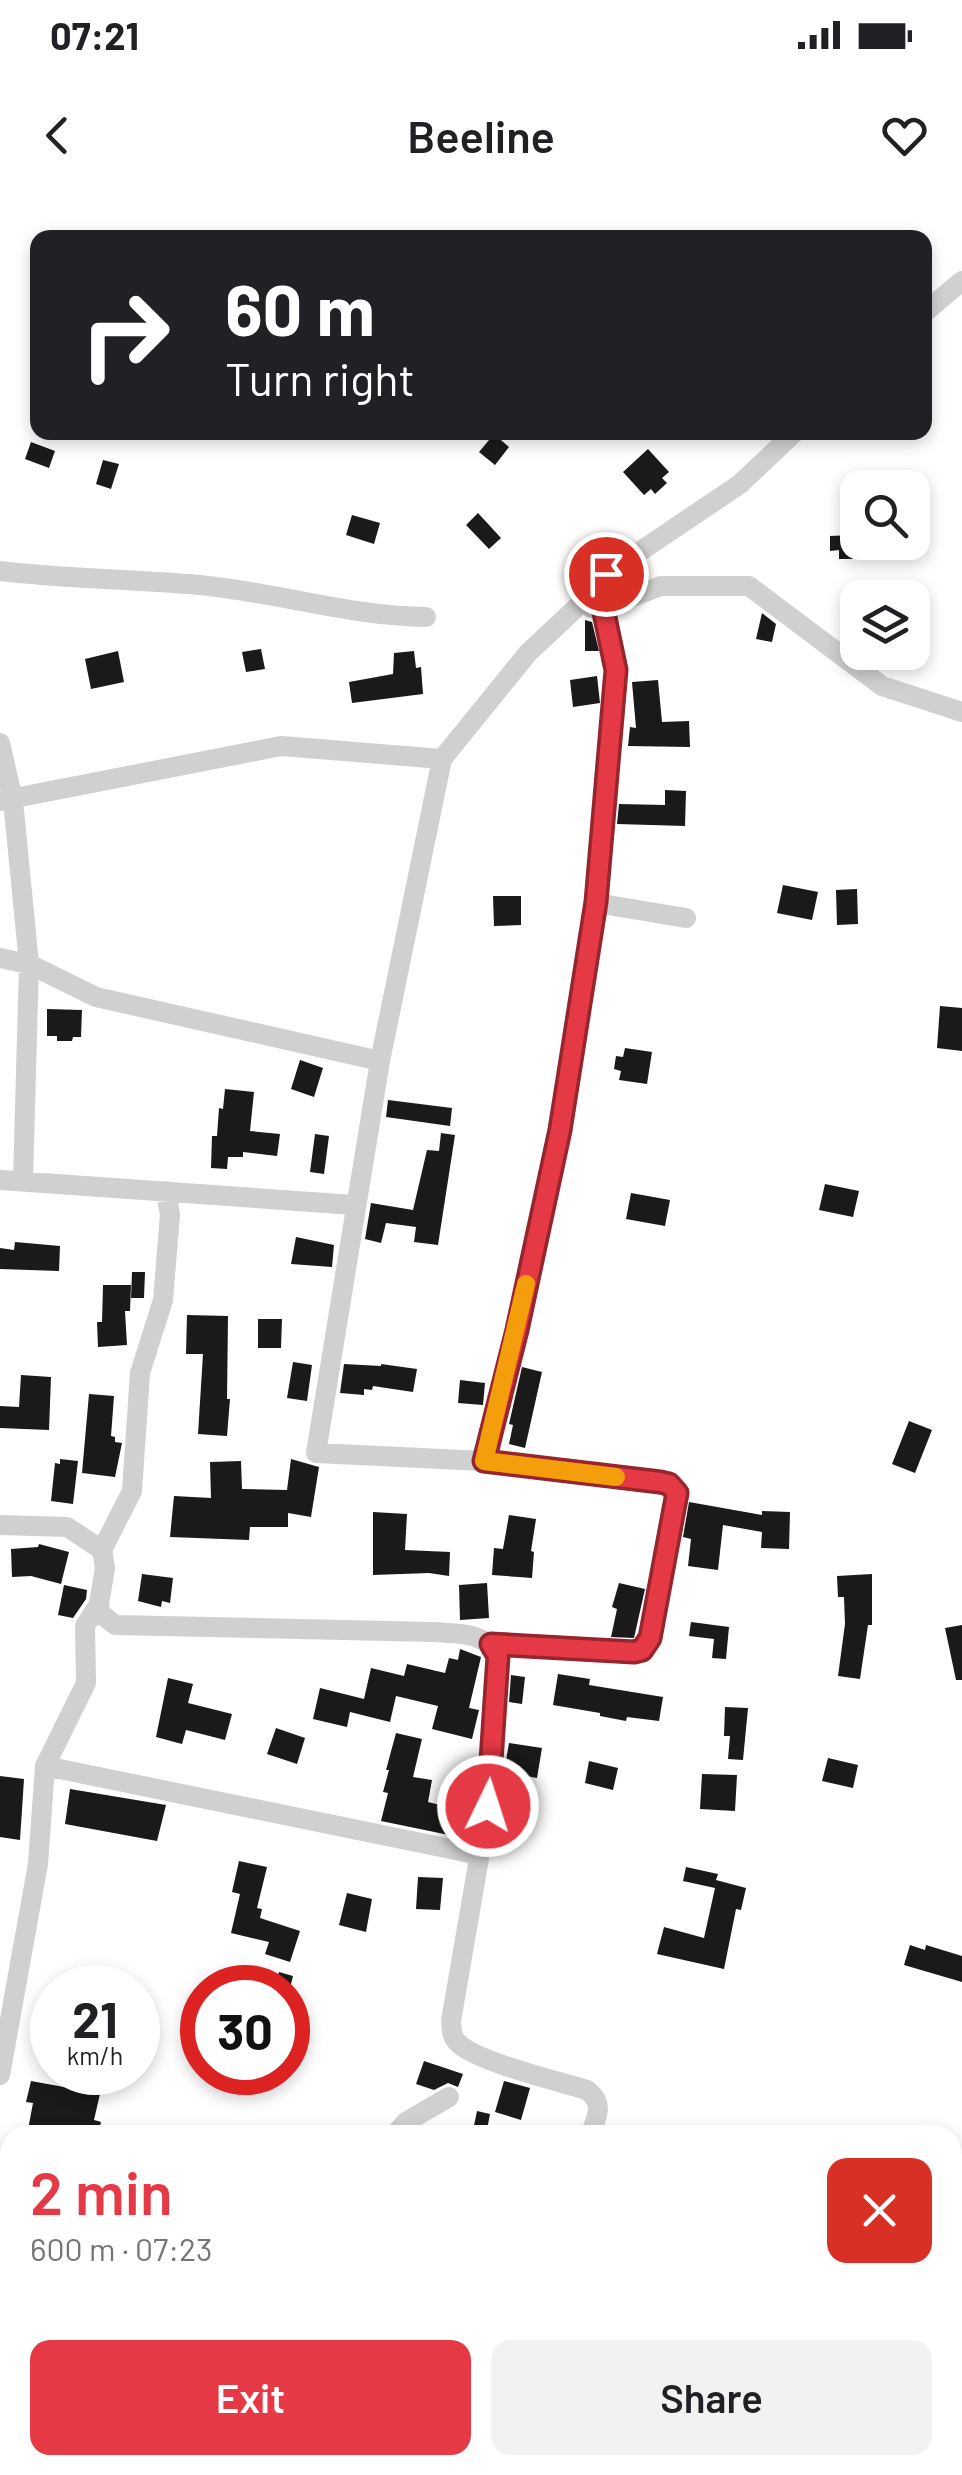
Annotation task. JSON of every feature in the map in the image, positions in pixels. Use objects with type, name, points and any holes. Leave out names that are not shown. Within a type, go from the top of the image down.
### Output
[{"type":"street","points":[[932,306],[962,280]]},
{"type":"street","points":[[491,1644],[642,1650],[650,1638],[677,1493],[669,1484],[660,1482],[484,1461],[316,1452],[380,1062],[442,759],[528,653],[606,574],[740,484],[786,440]]},
{"type":"street","points":[[0,571],[66,579],[198,585],[282,596],[380,616],[426,617]]},
{"type":"street","points":[[484,1461],[560,1130],[596,902],[616,670],[603,608],[606,574]]},
{"type":"street","points":[[576,608],[603,608],[661,586],[749,586],[882,686],[962,712]]},
{"type":"street","points":[[0,743],[29,964],[24,1181]]},
{"type":"street","points":[[6,800],[281,746],[442,759]]},
{"type":"street","points":[[596,902],[686,918]]},
{"type":"street","points":[[0,958],[29,964],[96,997],[380,1062]]},
{"type":"street","points":[[0,1180],[354,1205]]},
{"type":"street","points":[[166,1191],[170,1215],[163,1300],[140,1374],[132,1491],[102,1550],[105,1568],[100,1614],[115,1625],[434,1632],[479,1636],[491,1644],[498,1656],[488,1806],[451,2021],[452,2035],[460,2046],[481,2056],[586,2090],[596,2097],[600,2108],[594,2125]]},
{"type":"street","points":[[0,1525],[68,1528],[102,1550]]},
{"type":"street","points":[[0,2074],[38,1864],[45,1766],[86,1683],[85,1626],[99,1604]]},
{"type":"street","points":[[45,1766],[480,1856]]},
{"type":"street","points":[[403,2125],[449,2098]]},
{"type":"building","points":[[489,440],[501,440],[509,447],[495,465],[479,452]]},
{"type":"building","points":[[31,442],[55,451],[49,468],[25,459]]},
{"type":"building","points":[[648,449],[669,472],[662,478],[667,483],[655,494],[651,489],[644,495],[623,472]]},
{"type":"building","points":[[103,460],[119,464],[111,489],[96,484]]},
{"type":"building","points":[[478,513],[501,538],[489,549],[466,525]]},
{"type":"building","points":[[352,515],[380,523],[374,544],[346,535]]},
{"type":"building","points":[[830,536],[840,536],[840,559],[839,550],[830,551]]},
{"type":"building","points":[[762,613],[776,624],[772,642],[756,639]]},
{"type":"building","points":[[585,620],[592,622],[599,651],[585,651]]},
{"type":"building","points":[[261,649],[265,669],[246,672],[242,652]]},
{"type":"building","points":[[118,651],[124,682],[91,689],[85,659]]},
{"type":"building","points":[[414,651],[416,668],[421,667],[423,694],[352,703],[349,682],[393,674],[394,653]]},
{"type":"building","points":[[597,676],[600,703],[573,707],[570,680]]},
{"type":"building","points":[[658,680],[662,722],[689,721],[690,747],[628,746],[630,727],[636,728],[632,682]]},
{"type":"building","points":[[665,790],[686,791],[685,826],[617,824],[619,804],[665,805]]},
{"type":"building","points":[[783,885],[818,892],[812,920],[777,913]]},
{"type":"building","points":[[857,889],[858,924],[837,925],[836,890]]},
{"type":"building","points":[[493,896],[521,896],[521,925],[494,926]]},
{"type":"building","points":[[940,1006],[962,1008],[962,1051],[937,1048]]},
{"type":"building","points":[[47,1009],[82,1010],[81,1037],[57,1041],[57,1036],[47,1036]]},
{"type":"building","points":[[625,1048],[652,1052],[647,1084],[619,1080],[621,1071],[614,1069],[616,1056],[623,1057]]},
{"type":"building","points":[[300,1060],[323,1068],[314,1097],[291,1089]]},
{"type":"building","points":[[225,1089],[254,1092],[250,1131],[280,1134],[277,1156],[243,1152],[243,1157],[228,1157],[227,1169],[211,1168],[212,1136],[217,1136]]},
{"type":"building","points":[[388,1100],[452,1108],[450,1126],[386,1117]]},
{"type":"building","points":[[441,1133],[455,1135],[438,1245],[414,1242],[416,1227],[386,1223],[381,1243],[365,1239],[371,1203],[413,1210],[427,1150],[439,1151]]},
{"type":"building","points":[[315,1134],[329,1136],[324,1174],[310,1172]]},
{"type":"building","points":[[825,1184],[859,1191],[853,1217],[819,1210]]},
{"type":"building","points":[[631,1193],[670,1200],[665,1226],[626,1219]]},
{"type":"building","points":[[296,1237],[334,1245],[332,1267],[291,1264]]},
{"type":"building","points":[[15,1242],[60,1246],[59,1271],[0,1269],[0,1248],[14,1250]]},
{"type":"building","points":[[132,1272],[145,1272],[144,1298],[131,1298]]},
{"type":"building","points":[[103,1285],[131,1285],[130,1311],[125,1311],[127,1345],[98,1347],[97,1322],[102,1322]]},
{"type":"building","points":[[187,1315],[228,1316],[227,1436],[198,1434],[203,1354],[186,1354]]},
{"type":"building","points":[[258,1319],[282,1319],[281,1348],[258,1348]]},
{"type":"building","points":[[293,1362],[312,1365],[307,1401],[287,1398]]},
{"type":"building","points":[[344,1364],[417,1369],[413,1392],[373,1386],[372,1390],[364,1389],[364,1395],[340,1393]]},
{"type":"building","points":[[522,1367],[542,1372],[525,1448],[509,1444],[513,1425],[509,1424]]},
{"type":"building","points":[[21,1375],[51,1377],[49,1430],[0,1428],[0,1406],[19,1407]]},
{"type":"building","points":[[460,1380],[485,1383],[483,1405],[458,1403]]},
{"type":"building","points":[[89,1394],[114,1396],[111,1436],[122,1443],[115,1477],[82,1473]]},
{"type":"building","points":[[909,1421],[932,1430],[915,1473],[892,1464]]},
{"type":"building","points":[[60,1459],[78,1461],[73,1504],[51,1501],[55,1463],[60,1464]]},
{"type":"building","points":[[291,1459],[319,1467],[311,1517],[288,1513],[288,1527],[250,1527],[249,1540],[170,1537],[174,1496],[211,1498],[210,1462],[241,1461],[242,1489],[287,1490]]},
{"type":"building","points":[[689,1502],[762,1515],[762,1511],[790,1512],[789,1549],[761,1548],[762,1532],[723,1525],[718,1570],[688,1566],[691,1539],[683,1537]]},
{"type":"building","points":[[373,1512],[407,1514],[405,1550],[450,1552],[449,1576],[373,1575]]},
{"type":"building","points":[[509,1515],[536,1519],[532,1578],[492,1575],[494,1548],[503,1549]]},
{"type":"building","points":[[39,1544],[69,1552],[61,1584],[31,1576],[12,1577],[11,1549]]},
{"type":"building","points":[[142,1574],[173,1578],[170,1603],[162,1601],[161,1607],[138,1601]]},
{"type":"building","points":[[872,1574],[872,1625],[868,1625],[860,1679],[838,1676],[845,1624],[844,1597],[838,1597],[837,1576]]},
{"type":"building","points":[[487,1583],[489,1618],[460,1620],[459,1585]]},
{"type":"building","points":[[619,1583],[645,1589],[634,1638],[611,1637],[617,1609],[612,1607]]},
{"type":"building","points":[[64,1585],[87,1590],[86,1599],[73,1618],[58,1615]]},
{"type":"building","points":[[691,1622],[729,1627],[726,1659],[712,1658],[714,1639],[689,1636]]},
{"type":"building","points":[[962,1625],[962,1680],[956,1680],[945,1628]]},
{"type":"building","points":[[460,1649],[481,1657],[469,1708],[479,1710],[472,1739],[432,1729],[438,1706],[396,1696],[390,1722],[350,1712],[347,1727],[313,1719],[320,1688],[364,1699],[371,1668],[404,1676],[407,1664],[445,1673],[449,1658],[458,1660]]},
{"type":"building","points":[[558,1674],[590,1679],[589,1685],[663,1697],[659,1721],[627,1717],[626,1721],[553,1705]]},
{"type":"building","points":[[511,1675],[525,1677],[522,1704],[509,1702]]},
{"type":"building","points":[[168,1678],[193,1684],[188,1703],[232,1714],[225,1740],[186,1730],[182,1744],[156,1737]]},
{"type":"building","points":[[725,1707],[748,1708],[743,1760],[728,1759],[730,1736],[724,1736]]},
{"type":"building","points":[[276,1728],[305,1738],[297,1764],[267,1754]]},
{"type":"building","points":[[396,1733],[422,1739],[413,1777],[432,1780],[428,1802],[468,1812],[465,1832],[450,1830],[449,1835],[381,1821],[388,1793],[383,1792],[386,1770]]},
{"type":"building","points":[[509,1743],[542,1748],[537,1778],[504,1772]]},
{"type":"building","points":[[828,1758],[858,1765],[853,1788],[822,1781]]},
{"type":"building","points":[[589,1761],[618,1768],[613,1790],[585,1783]]},
{"type":"building","points":[[702,1774],[737,1775],[735,1811],[700,1809]]},
{"type":"building","points":[[0,1776],[24,1779],[20,1840],[0,1837]]},
{"type":"building","points":[[70,1789],[166,1805],[157,1841],[65,1824]]},
{"type":"building","points":[[239,1861],[267,1867],[257,1908],[262,1909],[260,1918],[300,1931],[290,1962],[265,1954],[269,1942],[231,1933],[240,1894],[232,1892]]},
{"type":"building","points":[[686,1867],[718,1874],[716,1880],[746,1888],[741,1910],[736,1909],[724,1969],[657,1954],[664,1927],[704,1938],[715,1888],[683,1881]]},
{"type":"building","points":[[418,1877],[443,1878],[440,1910],[416,1909]]},
{"type":"building","points":[[347,1893],[372,1899],[366,1932],[339,1925]]},
{"type":"building","points":[[910,1945],[925,1950],[926,1945],[962,1956],[962,1982],[904,1965]]},
{"type":"building","points":[[424,2061],[463,2074],[458,2087],[448,2083],[434,2090],[416,2084]]},
{"type":"building","points":[[504,2081],[530,2088],[521,2120],[495,2112]]},
{"type":"building","points":[[30,2085],[30,2095],[100,2095],[94,2120],[100,2125],[29,2125],[33,2103],[26,2102]]},
{"type":"building","points":[[477,2111],[490,2114],[488,2125],[474,2125]]},
{"type":"slow traffic","points":[[526,1284],[484,1461],[616,1477]]},
{"type":"route","points":[[488,1806],[498,1656],[491,1644],[642,1650],[650,1638],[677,1493],[676,1488],[660,1482],[484,1461],[560,1130],[596,902],[616,670],[603,608],[606,574]]}]
